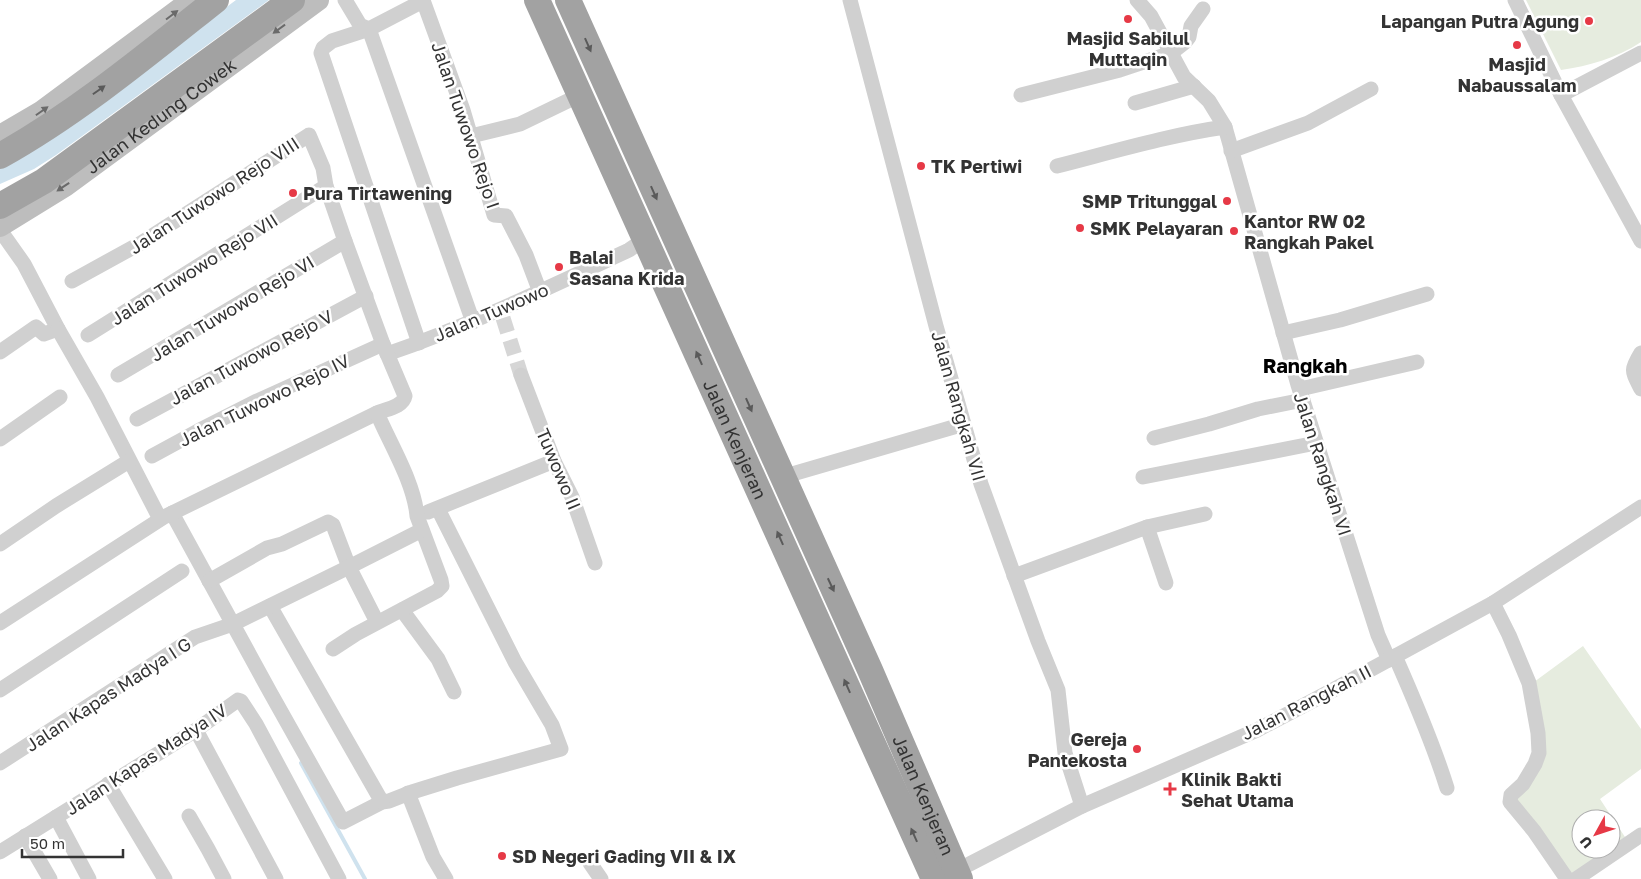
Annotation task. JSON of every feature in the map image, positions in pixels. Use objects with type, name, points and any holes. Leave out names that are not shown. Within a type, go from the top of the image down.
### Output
[{"type":"highway","points":[[0,156],[31,138],[135,64],[216,0]]},
{"type":"highway","name":"Jalan Kedung Cowek","points":[[2,217],[44,180],[292,0]]},
{"type":"highway","name":"Jalan Kenjeran","points":[[537,0],[645,239],[950,876]]},
{"type":"highway","name":"Jalan Kenjeran","points":[[568,0],[870,670],[950,876]]},
{"type":"main road","points":[[0,136],[41,112],[192,0]]},
{"type":"main road","name":"Jalan Kedung Cowek","points":[[2,217],[65,186],[318,0]]},
{"type":"street","points":[[345,0],[360,25],[369,29],[473,322]]},
{"type":"street","name":"Jalan Rangkah VII","points":[[850,0],[936,326],[981,484],[1058,690],[1065,753],[1082,806]]},
{"type":"street","name":"Jalan Rangkah VI","points":[[1137,0],[1151,16],[1184,77],[1209,101],[1225,127],[1301,395],[1378,635],[1412,693],[1447,788]]},
{"type":"street","points":[[1515,0],[1561,95],[1641,241]]},
{"type":"street","name":"Jalan Tuwowo Rejo I","points":[[369,29],[417,4],[424,3],[471,136],[494,215],[506,216],[526,255],[540,292]]},
{"type":"street","points":[[1021,95],[1120,70],[1171,53],[1189,37],[1191,26],[1203,9]]},
{"type":"street","points":[[369,29],[332,41],[323,48],[321,53],[419,343]]},
{"type":"street","points":[[1561,95],[1641,53]]},
{"type":"street","points":[[1135,103],[1194,86]]},
{"type":"street","points":[[1232,151],[1308,123],[1372,88]]},
{"type":"street","points":[[471,136],[520,124],[580,94]]},
{"type":"street","points":[[1057,166],[1225,127]]},
{"type":"street","name":"Jalan Tuwowo Rejo VIII","points":[[72,281],[141,243],[307,135],[310,137],[323,168],[326,186]]},
{"type":"street","points":[[0,623],[166,516],[401,403],[405,399],[382,348],[366,296],[326,186]]},
{"type":"street","name":"Jalan Tuwowo Rejo VII","points":[[88,335],[326,186]]},
{"type":"street","points":[[2,217],[24,264],[97,397],[129,462],[209,581],[227,626],[342,821],[345,822],[382,802],[560,749],[552,725],[515,662],[438,509]]},
{"type":"street","name":"Jalan Tuwowo","points":[[382,348],[419,343],[473,322],[502,314],[540,292],[629,250],[645,239]]},
{"type":"street","name":"Jalan Tuwowo Rejo VI","points":[[118,375],[345,241]]},
{"type":"street","points":[[1283,333],[1340,320],[1427,294]]},
{"type":"street","name":"Jalan Tuwowo Rejo V","points":[[137,419],[366,296]]},
{"type":"street","points":[[0,352],[36,326],[44,334],[58,329]]},
{"type":"street","name":"Jalan Tuwowo Rejo IV","points":[[152,456],[257,401],[382,348]]},
{"type":"street","points":[[1641,353],[1632,368],[1641,389]]},
{"type":"street","points":[[1154,438],[1209,424],[1301,395],[1417,362]]},
{"type":"street","name":"Tuwowo II","points":[[521,376],[554,460],[572,497],[594,563]]},
{"type":"street","points":[[0,439],[60,396]]},
{"type":"street","points":[[333,649],[377,622],[437,591],[442,586],[420,523],[416,505],[377,413]]},
{"type":"street","points":[[782,477],[964,424]]},
{"type":"street","points":[[1143,477],[1316,443]]},
{"type":"street","name":"Jalan Kapas Madya I G","points":[[0,763],[195,637],[227,626],[349,567],[420,523],[438,509],[554,460]]},
{"type":"street","points":[[0,544],[56,506],[129,462]]},
{"type":"street","name":"Jalan Rangkah II","points":[[950,876],[1082,806],[1257,730],[1392,658],[1493,603],[1641,507]]},
{"type":"street","points":[[1014,576],[1147,527],[1205,514]]},
{"type":"street","points":[[209,581],[267,548],[282,544],[328,522],[333,525],[349,567],[377,622]]},
{"type":"street","points":[[1147,527],[1166,583]]},
{"type":"street","points":[[0,690],[182,571]]},
{"type":"street","points":[[1493,603],[1529,683],[1538,733],[1539,753],[1531,774],[1511,796],[1510,802],[1567,879]]},
{"type":"street","points":[[270,606],[382,802]]},
{"type":"street","points":[[402,610],[438,659],[454,692]]},
{"type":"street","name":"Jalan Kapas Madya IV","points":[[0,852],[196,730],[235,701],[240,700],[256,724],[339,879]]},
{"type":"street","points":[[196,730],[276,879]]},
{"type":"street","points":[[108,784],[165,879]]},
{"type":"street","points":[[408,794],[433,857],[446,879]]},
{"type":"street","points":[[189,816],[224,879]]},
{"type":"street","points":[[56,817],[89,879]]},
{"type":"street","points":[[1576,879],[1641,835]]},
{"type":"street","points":[[25,836],[50,879]]},
{"type":"street","points":[[590,863],[601,879]]},
{"type":"shaded area","name":"Lapangan Putra Agung","points":[[1526,0],[1641,0],[1641,42],[1622,53],[1602,60],[1561,70]]},
{"type":"shaded area","points":[[1583,646],[1641,729],[1641,769],[1600,799],[1607,809],[1571,809],[1571,859],[1597,859],[1572,878],[1515,799],[1533,776],[1534,682]]},
{"type":"shaded area","points":[[1621,831],[1625,837],[1621,840]]},
{"type":"water","points":[[236,0],[269,0],[56,155],[34,169],[0,184],[0,164],[79,117]]},
{"type":"waterway","points":[[301,763],[365,879]]},
{"type":"tunnel","points":[[503,318],[521,375]]},
{"type":"place","name":"Masjid Sabilul Muttaqin","points":[[1128,19]]},
{"type":"place","name":"Lapangan Putra Agung","points":[[1589,21]]},
{"type":"place","name":"Masjid Nabaussalam","points":[[1517,45]]},
{"type":"place","name":"TK Pertiwi","points":[[921,166]]},
{"type":"place","name":"Pura Tirtawening","points":[[293,193]]},
{"type":"place","name":"SMP Tritunggal","points":[[1227,201]]},
{"type":"place","name":"SMK Pelayaran","points":[[1080,228]]},
{"type":"place","name":"Kantor RW 02 Rangkah Pakel","points":[[1234,231]]},
{"type":"place","name":"Balai Sasana Krida","points":[[559,267]]},
{"type":"place","name":"Gereja Pantekosta","points":[[1137,749]]},
{"type":"place","name":"Klinik Bakti Sehat Utama","points":[[1170,789]]},
{"type":"place","name":"SD Negeri Gading VII & IX","points":[[502,856]]},
{"type":"district","name":"Rangkah","points":[[1305,365]]}]
